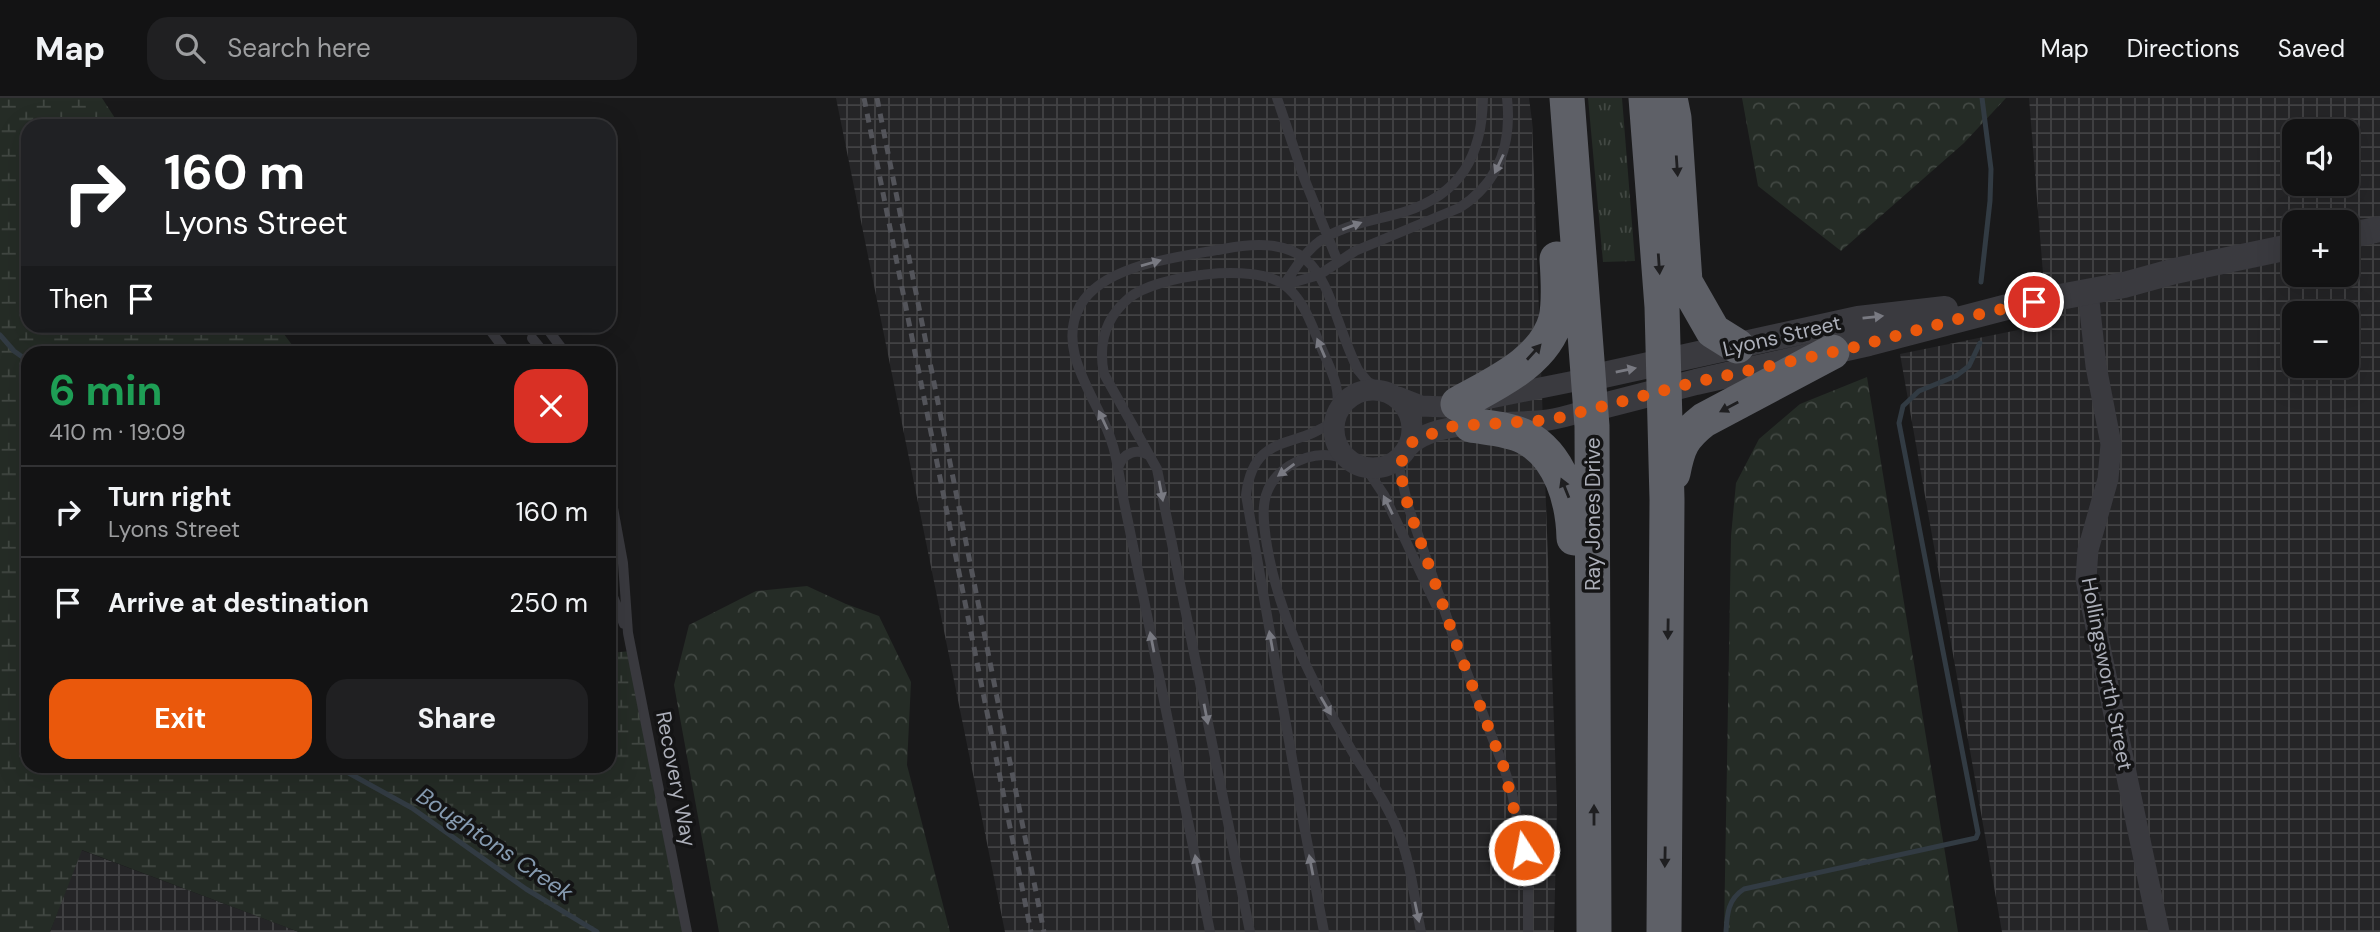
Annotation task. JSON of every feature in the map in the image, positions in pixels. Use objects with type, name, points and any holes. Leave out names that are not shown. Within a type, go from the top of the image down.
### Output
[{"type":"highway","points":[[1549,98],[1558,272],[1556,317],[1550,334],[1517,370],[1465,414],[1527,438],[1557,469],[1568,492],[1573,514],[1578,706],[1594,774]]},
{"type":"highway","name":"Ray Jones Drive","points":[[1567,98],[1581,305],[1590,393],[1594,932]]},
{"type":"highway","points":[[1646,98],[1662,307],[1667,500],[1664,932]]},
{"type":"highway","points":[[1670,98],[1674,118],[1685,282],[1713,331],[1737,346]]},
{"type":"highway","points":[[1667,500],[1678,449],[1689,432],[1704,420],[1832,352]]},
{"type":"street","points":[[2359,233],[2380,229]]},
{"type":"street","name":"Lyons Street","points":[[1407,449],[1414,440],[1454,426],[1465,414],[1590,393],[1664,376],[1832,352],[1995,310],[2282,249]]},
{"type":"street","name":"Lyons Street","points":[[1664,376],[1737,346],[1858,319],[1956,308],[2121,275],[2175,271]]},
{"type":"street","name":"Hollingsworth Street","points":[[2088,292],[2096,366],[2111,444],[2108,479],[2088,550],[2086,579],[2159,932]]},
{"type":"street","points":[[1362,391],[1390,393],[1409,412],[1412,423],[1407,449],[1395,462],[1383,468],[1370,469],[1353,463],[1336,443],[1336,416],[1350,397],[1362,391]]},
{"type":"street","name":"Lyons Street","points":[[1390,393],[1421,406],[1446,407],[1465,414],[1550,420],[1590,393]]},
{"type":"lane","points":[[1277,98],[1304,178],[1338,262]]},
{"type":"lane","points":[[1284,285],[1303,256],[1329,236],[1369,219],[1404,212],[1437,197],[1451,187],[1471,163],[1482,127],[1483,98]]},
{"type":"lane","points":[[1284,285],[1319,275],[1355,251],[1460,208],[1473,200],[1486,186],[1503,157],[1509,127],[1507,98]]},
{"type":"lane","points":[[1210,932],[1118,472],[1108,430],[1083,377],[1073,341],[1076,316],[1090,293],[1108,281],[1150,262],[1251,243],[1288,248],[1303,256]]},
{"type":"lane","name":"Lyons Street","points":[[1303,256],[1319,275],[1358,370],[1368,382],[1390,393]]},
{"type":"lane","points":[[1250,932],[1155,463],[1104,373],[1101,360],[1102,337],[1112,317],[1131,296],[1143,290],[1202,275],[1226,272],[1276,280],[1294,293],[1306,312],[1339,389],[1336,416],[1322,428],[1274,446],[1260,457],[1248,481],[1246,495],[1324,932]]},
{"type":"lane","points":[[532,338],[538,346]]},
{"type":"lane","points":[[1407,449],[1399,467],[1404,494],[1512,793],[1524,850],[1528,932]]},
{"type":"lane","points":[[1118,472],[1124,456],[1135,451],[1147,454],[1155,463]]},
{"type":"lane","points":[[1421,932],[1397,829],[1322,700],[1300,654],[1272,575],[1263,521],[1264,500],[1272,481],[1289,466],[1313,456],[1327,454],[1353,463],[1370,474],[1384,495],[1460,654]]},
{"type":"lane","name":"Recovery Way","points":[[616,526],[626,582],[628,633],[687,932]]},
{"type":"lane","name":"Recovery Way","points":[[616,604],[628,633]]},
{"type":"shaded area","points":[[836,98],[1529,98],[1557,807],[1554,932],[1005,932]]},
{"type":"shaded area","points":[[2029,98],[2380,98],[2380,932],[2002,932],[1900,354],[2047,324]]},
{"type":"shaded area","points":[[81,850],[299,932],[50,932]]},
{"type":"green space","points":[[0,98],[102,98],[116,119],[21,119],[21,333],[283,333],[293,346],[21,346],[21,773],[616,773],[616,652],[631,651],[687,932],[299,932],[82,850],[50,932],[0,932]]},
{"type":"green space","points":[[1588,98],[1622,98],[1635,261],[1603,262]]},
{"type":"green space","points":[[1742,98],[2006,98],[1964,143],[1841,251],[1758,186]]},
{"type":"green space","points":[[1867,377],[1958,932],[1724,932],[1731,536],[1736,483],[1759,439],[1800,404]]},
{"type":"green space","points":[[807,586],[879,616],[911,682],[907,765],[950,932],[719,932],[674,685],[689,625],[756,591]]},
{"type":"waterway","points":[[1981,282],[1991,169],[1982,98]]},
{"type":"waterway","name":"Boughtons Creek","points":[[0,335],[21,356]]},
{"type":"waterway","points":[[1726,932],[1732,902],[1744,889],[1976,838],[1978,833],[1899,423],[1903,406],[1919,391],[1956,376],[1969,366],[1980,343]]},
{"type":"waterway","name":"Boughtons Creek","points":[[349,773],[412,808],[526,889],[597,932]]},
{"type":"railway","points":[[864,98],[1031,932]]},
{"type":"railway","points":[[877,98],[1044,932]]},
{"type":"route","points":[[1524,850],[1503,765],[1460,654],[1402,484],[1399,467],[1414,440],[1454,426],[1550,420],[1696,382],[1851,348],[2034,302]]}]
